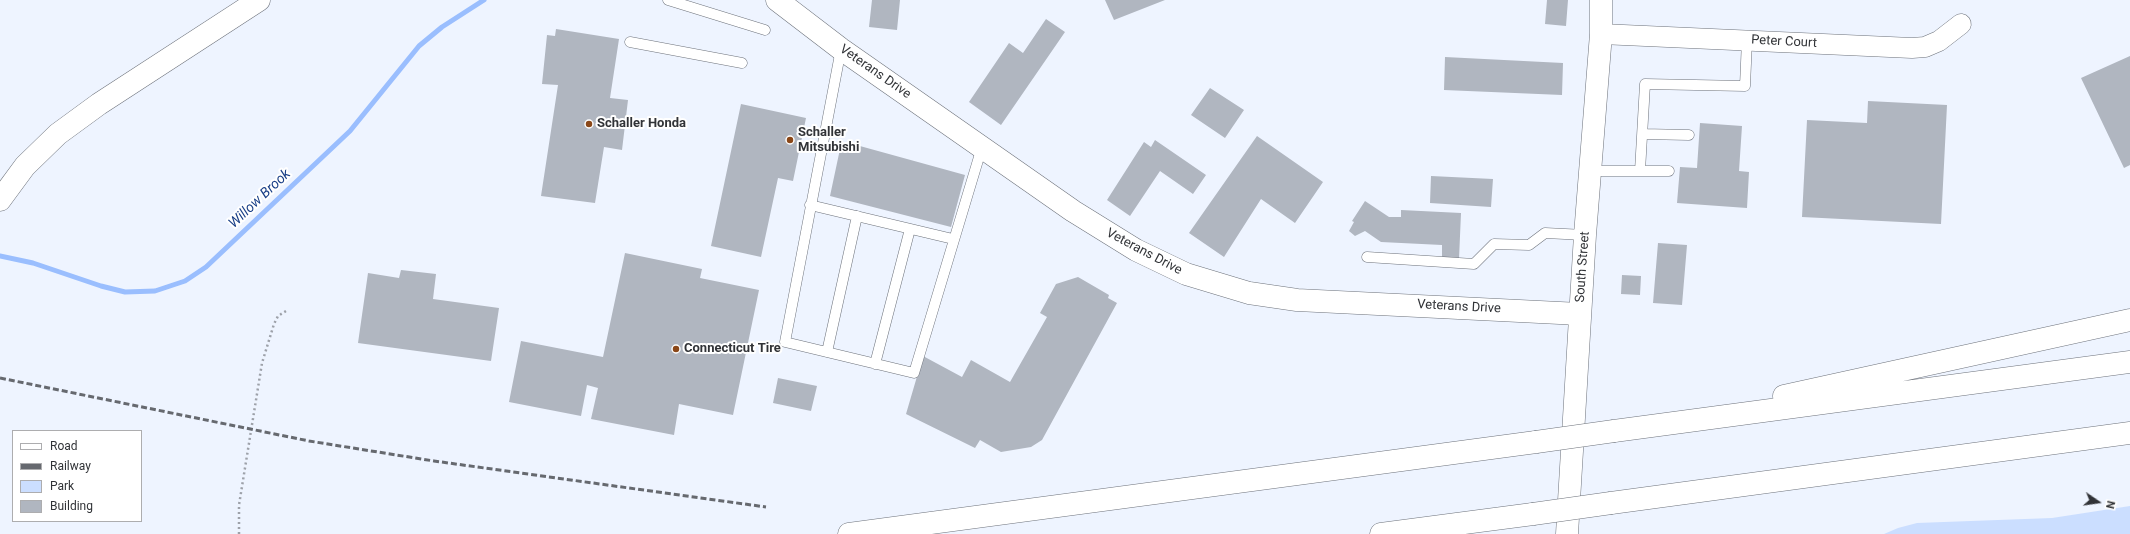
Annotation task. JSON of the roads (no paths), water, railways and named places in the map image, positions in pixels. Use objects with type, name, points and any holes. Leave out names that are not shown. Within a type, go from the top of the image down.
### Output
[{"type":"main road","points":[[0,200],[25,166],[62,131],[94,108],[259,0]]},
{"type":"main road","name":"Veterans Drive","points":[[777,0],[842,49],[1073,211],[1136,250],[1186,274],[1249,293],[1297,300],[1580,314]]},
{"type":"main road","name":"South Street","points":[[1567,534],[1585,235],[1601,34],[1601,0]]},
{"type":"main road","points":[[1736,415],[1798,392],[2130,320]]},
{"type":"main road","points":[[849,534],[2130,362]]},
{"type":"main road","points":[[1381,534],[2130,433]]},
{"type":"main road","points":[[2098,438],[2130,441]]},
{"type":"street","name":"Peter Court","points":[[1601,34],[1912,48],[1925,47],[1932,44],[1961,24]]},
{"type":"lane","points":[[668,0],[765,30]]},
{"type":"lane","points":[[1640,171],[1645,84],[1745,86],[1747,40]]},
{"type":"lane","points":[[630,42],[742,63]]},
{"type":"lane","points":[[842,49],[810,205],[785,342],[914,374],[953,239],[982,147]]},
{"type":"lane","points":[[1643,134],[1689,135]]},
{"type":"lane","points":[[1591,171],[1669,171]]},
{"type":"lane","points":[[810,205],[953,239]]},
{"type":"lane","points":[[827,352],[858,216]]},
{"type":"lane","points":[[875,364],[910,229]]},
{"type":"lane","points":[[1367,257],[1474,264],[1494,244],[1529,246],[1545,233],[1585,235]]},
{"type":"waterway","name":"Willow Brook","points":[[0,256],[33,263],[101,286],[125,292],[155,291],[185,281],[206,267],[350,131],[419,46],[442,27],[484,0]]},
{"type":"railway","points":[[0,378],[309,441],[434,461],[766,507]]},
{"type":"place","name":"Schaller Honda","points":[[589,124]]},
{"type":"place","name":"Schaller Mitsubishi","points":[[790,140]]},
{"type":"place","name":"Connecticut Tire","points":[[676,349]]}]
